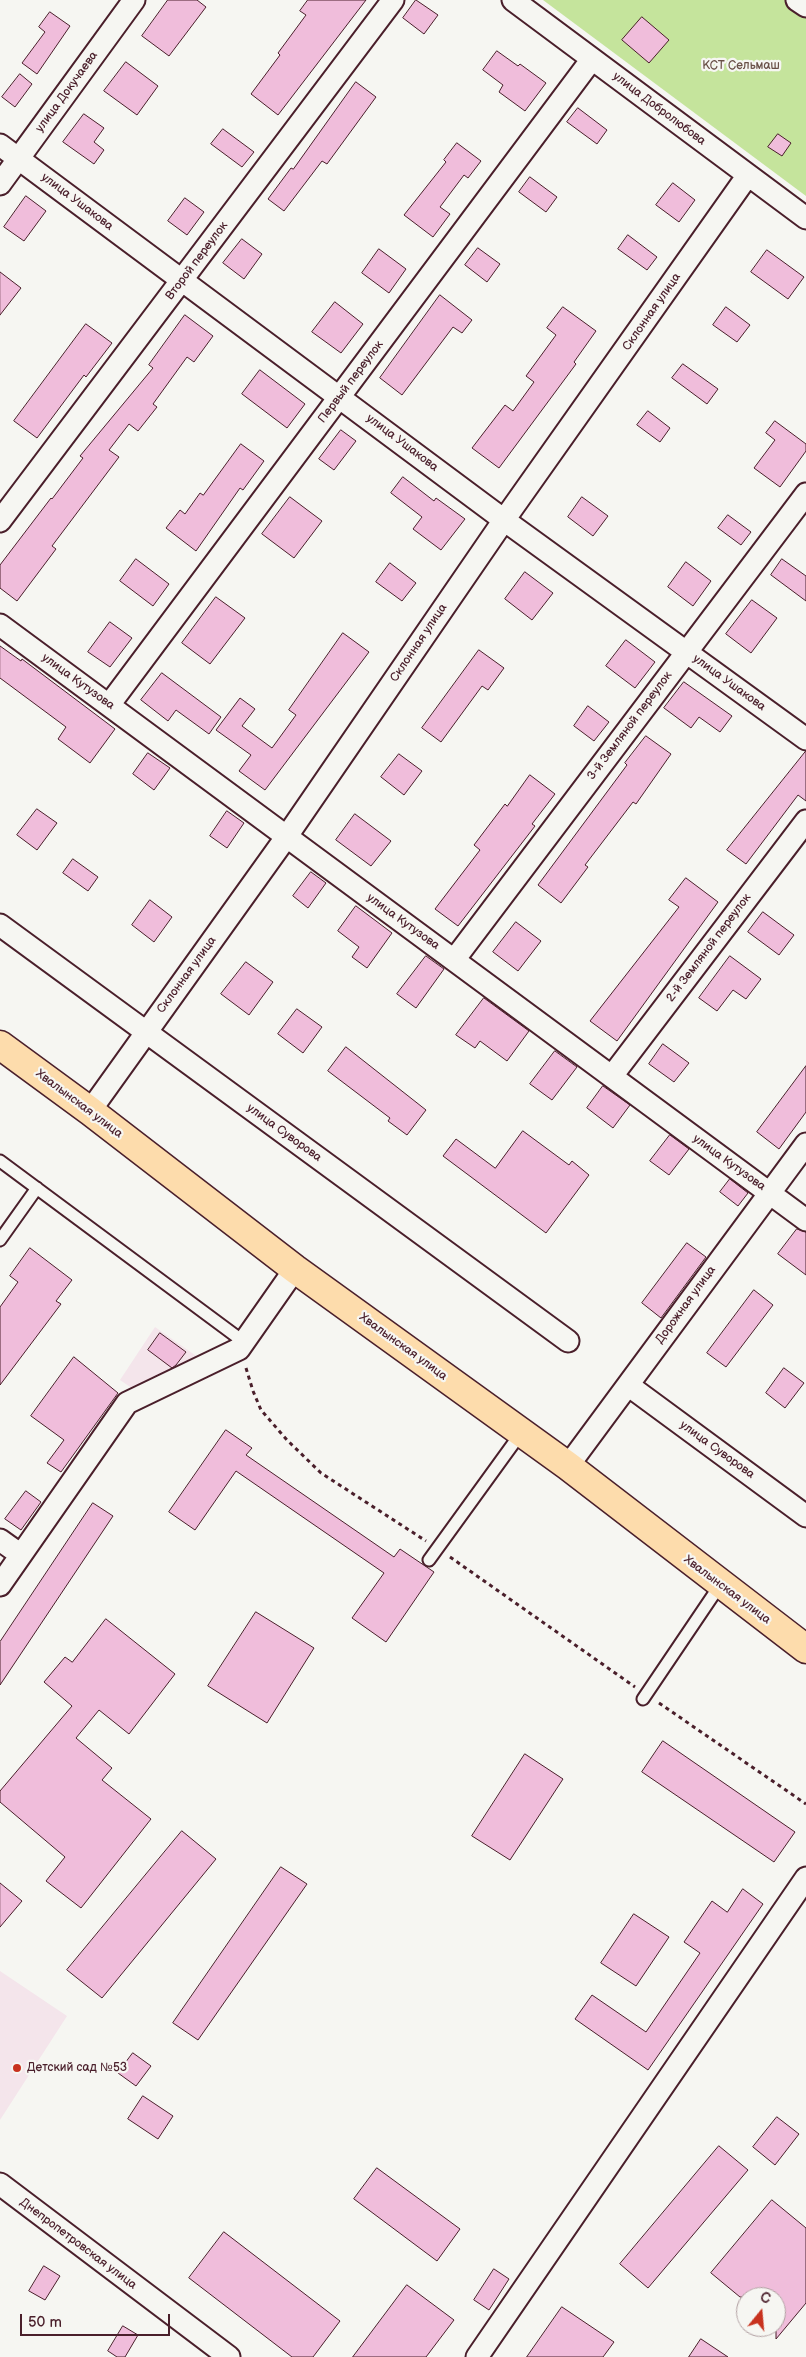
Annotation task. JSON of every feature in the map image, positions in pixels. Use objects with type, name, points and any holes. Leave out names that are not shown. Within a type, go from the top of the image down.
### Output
[{"type":"main road","name":"Хвалынская улица","points":[[0,1045],[90,1111],[295,1269],[568,1466],[720,1585],[806,1649]]},
{"type":"street","name":"улица Докучаева","points":[[0,184],[134,0]]},
{"type":"street","name":"Второй переулок","points":[[0,521],[393,0]]},
{"type":"street","name":"улица Добролюбова","points":[[513,0],[806,218]]},
{"type":"street","points":[[797,0],[806,6]]},
{"type":"street","name":"Первый переулок","points":[[109,704],[592,59]]},
{"type":"street","name":"улица Ушакова","points":[[0,145],[504,520],[806,739]]},
{"type":"street","name":"Склонная улица","points":[[90,1111],[287,836],[504,520],[748,175]]},
{"type":"street","name":"3-й Земляной переулок","points":[[454,960],[806,494]]},
{"type":"street","name":"улица Кутузова","points":[[0,625],[806,1220]]},
{"type":"street","name":"2-й Земляной переулок","points":[[612,1076],[806,821]]},
{"type":"street","name":"улица Суворова","points":[[0,925],[568,1342]]},
{"type":"street","name":"Дорожная улица","points":[[568,1466],[806,1144]]},
{"type":"street","points":[[0,1585],[127,1403],[242,1345],[295,1269]]},
{"type":"street","name":"улица Суворова","points":[[628,1385],[806,1516]]},
{"type":"street","points":[[0,1540],[21,1555]]},
{"type":"street","points":[[477,2357],[806,1878]]},
{"type":"street","name":"Днепропетровская улица","points":[[0,2184],[229,2357]]},
{"type":"lane","points":[[0,1161],[242,1345]]},
{"type":"lane","points":[[0,1240],[37,1188]]},
{"type":"lane","points":[[429,1560],[520,1433]]},
{"type":"lane","points":[[644,1697],[720,1585]]},
{"type":"path","points":[[242,1345],[253,1391],[261,1410],[287,1440],[328,1477],[436,1548],[644,1697],[806,1804]]},
{"type":"shaded area","points":[[155,1327],[202,1360],[136,1391],[120,1380]]},
{"type":"shaded area","name":"Детский сад №53","points":[[0,1971],[67,2016],[0,2120]]},
{"type":"green space","name":"КСТ Сельмаш","points":[[543,0],[806,0],[806,196]]},
{"type":"building","points":[[168,0],[197,0],[206,7],[169,56],[142,36]]},
{"type":"building","points":[[308,0],[366,0],[278,115],[251,94],[280,55],[278,53],[306,15],[300,11]]},
{"type":"building","points":[[416,0],[438,15],[424,34],[403,18]]},
{"type":"building","points":[[50,12],[70,26],[37,74],[22,63],[45,32],[39,27]]},
{"type":"building","points":[[642,17],[669,40],[649,63],[622,40]]},
{"type":"building","points":[[497,51],[518,66],[520,64],[546,83],[525,111],[499,92],[503,85],[483,70]]},
{"type":"building","points":[[126,62],[158,86],[137,115],[104,91]]},
{"type":"building","points":[[20,74],[32,84],[15,107],[2,97]]},
{"type":"building","points":[[356,82],[376,97],[327,164],[322,161],[284,211],[268,199],[291,168],[293,169]]},
{"type":"building","points":[[578,108],[607,130],[597,144],[567,122]]},
{"type":"building","points":[[84,114],[104,128],[94,142],[104,150],[94,164],[63,142]]},
{"type":"building","points":[[223,129],[254,152],[242,167],[211,144]]},
{"type":"building","points":[[778,134],[791,143],[782,156],[768,147]]},
{"type":"building","points":[[457,143],[481,161],[468,178],[464,175],[440,207],[450,214],[433,237],[404,215],[446,162],[444,160]]},
{"type":"building","points":[[530,177],[557,197],[546,212],[519,192]]},
{"type":"building","points":[[673,183],[695,200],[679,222],[656,205]]},
{"type":"building","points":[[26,196],[46,211],[24,241],[4,227]]},
{"type":"building","points":[[185,198],[204,212],[187,235],[168,221]]},
{"type":"building","points":[[628,235],[657,257],[647,270],[618,249]]},
{"type":"building","points":[[242,239],[262,254],[244,279],[223,263]]},
{"type":"building","points":[[478,248],[500,264],[487,282],[465,265]]},
{"type":"building","points":[[379,249],[406,269],[389,293],[362,273]]},
{"type":"building","points":[[767,250],[804,277],[788,299],[751,272]]},
{"type":"building","points":[[0,272],[21,288],[0,315]]},
{"type":"building","points":[[440,295],[472,320],[462,333],[453,327],[402,395],[380,378]]},
{"type":"building","points":[[335,302],[363,324],[341,353],[312,332]]},
{"type":"building","points":[[563,307],[596,331],[574,362],[576,364],[499,468],[472,448],[505,405],[513,411],[534,382],[526,376],[556,335],[547,328]]},
{"type":"building","points":[[726,307],[750,325],[737,342],[713,325]]},
{"type":"building","points":[[185,315],[213,336],[194,362],[187,357],[153,404],[157,407],[138,431],[129,424],[109,450],[119,457],[52,546],[56,549],[17,601],[0,588],[0,565],[83,458],[80,456],[153,368],[149,365]]},
{"type":"building","points":[[86,324],[112,343],[86,377],[84,375],[37,438],[14,421]]},
{"type":"building","points":[[683,364],[718,389],[707,404],[672,378]]},
{"type":"building","points":[[260,370],[305,404],[287,428],[242,394]]},
{"type":"building","points":[[648,411],[670,428],[660,442],[637,425]]},
{"type":"building","points":[[775,421],[806,444],[806,451],[780,487],[754,468],[775,440],[766,433]]},
{"type":"building","points":[[341,430],[356,441],[334,470],[319,459]]},
{"type":"building","points":[[241,444],[264,461],[243,490],[240,488],[196,551],[166,528],[180,510],[185,514],[200,493],[203,495]]},
{"type":"building","points":[[403,477],[434,501],[436,498],[465,519],[441,550],[413,529],[422,517],[391,493]]},
{"type":"building","points":[[290,497],[322,521],[294,558],[262,534]]},
{"type":"building","points":[[582,497],[608,516],[593,536],[568,517]]},
{"type":"building","points":[[728,515],[751,532],[741,545],[718,528]]},
{"type":"building","points":[[136,559],[169,584],[153,606],[120,581]]},
{"type":"building","points":[[782,559],[806,576],[806,601],[771,575]]},
{"type":"building","points":[[686,562],[711,581],[693,606],[668,587]]},
{"type":"building","points":[[390,563],[416,583],[402,601],[376,582]]},
{"type":"building","points":[[525,572],[553,593],[532,620],[505,599]]},
{"type":"building","points":[[216,597],[245,618],[210,664],[182,643]]},
{"type":"building","points":[[752,600],[777,618],[751,653],[726,634]]},
{"type":"building","points":[[110,622],[132,638],[110,667],[88,652]]},
{"type":"building","points":[[343,633],[369,652],[265,790],[239,771],[251,755],[216,730],[240,698],[255,709],[242,726],[272,748],[296,715],[289,710]]},
{"type":"building","points":[[626,640],[655,662],[635,688],[606,666]]},
{"type":"building","points":[[0,646],[21,661],[22,659],[115,729],[90,763],[58,739],[66,727],[0,678]]},
{"type":"building","points":[[479,650],[504,668],[488,690],[482,686],[441,742],[422,728]]},
{"type":"building","points":[[162,673],[221,717],[209,734],[176,710],[168,721],[141,700]]},
{"type":"building","points":[[684,682],[732,716],[720,732],[699,717],[691,728],[664,708]]},
{"type":"building","points":[[588,706],[609,722],[594,741],[574,726]]},
{"type":"building","points":[[646,736],[671,754],[636,804],[633,802],[585,865],[588,867],[561,903],[538,885],[627,765],[625,763]]},
{"type":"building","points":[[806,751],[806,801],[798,795],[746,864],[727,850]]},
{"type":"building","points":[[148,753],[170,768],[154,790],[133,774]]},
{"type":"building","points":[[399,754],[422,771],[404,795],[381,777]]},
{"type":"building","points":[[530,775],[555,794],[532,824],[535,826],[458,926],[435,909],[480,850],[474,845]]},
{"type":"building","points":[[37,809],[57,823],[37,850],[17,835]]},
{"type":"building","points":[[227,811],[244,823],[227,848],[210,836]]},
{"type":"building","points":[[355,814],[391,841],[371,866],[336,840]]},
{"type":"building","points":[[73,859],[98,877],[88,891],[63,873]]},
{"type":"building","points":[[311,872],[326,883],[308,908],[293,896]]},
{"type":"building","points":[[686,878],[718,902],[617,1041],[590,1021],[679,907],[669,900]]},
{"type":"building","points":[[150,900],[172,917],[154,942],[132,925]]},
{"type":"building","points":[[356,906],[392,933],[367,968],[352,957],[359,947],[338,931]]},
{"type":"building","points":[[763,912],[794,935],[779,955],[748,932]]},
{"type":"building","points":[[516,922],[541,941],[518,971],[493,952]]},
{"type":"building","points":[[426,956],[444,969],[416,1008],[397,994]]},
{"type":"building","points":[[730,956],[761,979],[746,999],[733,990],[717,1011],[699,998]]},
{"type":"building","points":[[246,962],[273,982],[249,1015],[221,994]]},
{"type":"building","points":[[484,998],[529,1031],[507,1061],[480,1041],[475,1048],[456,1035]]},
{"type":"building","points":[[297,1009],[322,1027],[303,1053],[278,1034]]},
{"type":"building","points":[[663,1044],[689,1063],[674,1082],[649,1064]]},
{"type":"building","points":[[346,1047],[426,1110],[407,1135],[388,1121],[390,1118],[328,1071]]},
{"type":"building","points":[[555,1051],[577,1067],[552,1100],[530,1084]]},
{"type":"building","points":[[806,1066],[806,1112],[779,1149],[757,1132]]},
{"type":"building","points":[[603,1086],[630,1105],[613,1128],[587,1108]]},
{"type":"building","points":[[523,1131],[569,1165],[572,1161],[589,1175],[546,1233],[443,1156],[456,1139],[495,1168]]},
{"type":"building","points":[[670,1135],[689,1149],[669,1175],[650,1161]]},
{"type":"building","points":[[730,1179],[748,1193],[738,1206],[720,1192]]},
{"type":"building","points":[[797,1229],[806,1232],[806,1275],[778,1254]]},
{"type":"building","points":[[687,1243],[706,1257],[661,1318],[642,1303]]},
{"type":"building","points":[[30,1248],[72,1280],[56,1301],[61,1304],[0,1385],[0,1307],[18,1282],[10,1276]]},
{"type":"building","points":[[754,1290],[773,1305],[726,1367],[707,1353]]},
{"type":"building","points":[[160,1333],[186,1352],[172,1368],[148,1350]]},
{"type":"building","points":[[74,1357],[118,1393],[61,1472],[47,1463],[64,1440],[31,1416]]},
{"type":"building","points":[[784,1368],[804,1383],[785,1408],[766,1393]]},
{"type":"building","points":[[226,1430],[252,1448],[246,1455],[394,1557],[400,1549],[434,1572],[386,1642],[352,1618],[384,1573],[236,1471],[195,1530],[169,1512]]},
{"type":"building","points":[[26,1491],[41,1502],[21,1530],[5,1519]]},
{"type":"building","points":[[93,1503],[113,1516],[0,1685],[0,1642]]},
{"type":"building","points":[[256,1612],[314,1648],[267,1723],[208,1686]]},
{"type":"building","points":[[106,1619],[175,1674],[129,1734],[99,1710],[76,1738],[112,1768],[102,1780],[151,1819],[81,1908],[46,1881],[65,1857],[0,1802],[0,1791],[72,1706],[44,1682],[65,1657],[72,1662]]},
{"type":"building","points":[[663,1741],[795,1832],[774,1862],[642,1772]]},
{"type":"building","points":[[525,1754],[563,1779],[510,1860],[472,1836]]},
{"type":"building","points":[[182,1831],[216,1859],[102,1998],[67,1970]]},
{"type":"building","points":[[281,1867],[307,1884],[198,2040],[173,2023]]},
{"type":"building","points":[[0,1883],[22,1901],[0,1927]]},
{"type":"building","points":[[743,1889],[763,1904],[648,2070],[575,2019],[592,1995],[646,2032],[700,1953],[684,1942],[712,1901],[727,1912]]},
{"type":"building","points":[[634,1914],[669,1937],[636,1986],[601,1963]]},
{"type":"building","points":[[133,2053],[151,2066],[136,2086],[118,2073]]},
{"type":"building","points":[[143,2096],[173,2116],[158,2139],[128,2119]]},
{"type":"building","points":[[777,2117],[799,2134],[775,2165],[753,2147]]},
{"type":"building","points":[[719,2146],[748,2170],[648,2288],[620,2264]]},
{"type":"building","points":[[377,2168],[460,2229],[437,2261],[354,2199]]},
{"type":"building","points":[[772,2200],[806,2228],[806,2303],[786,2327],[786,2287],[736,2287],[736,2294],[711,2273]]},
{"type":"building","points":[[224,2232],[340,2321],[313,2357],[292,2357],[189,2278]]},
{"type":"building","points":[[44,2266],[60,2276],[45,2300],[29,2291]]},
{"type":"building","points":[[494,2269],[509,2279],[489,2310],[474,2300]]},
{"type":"building","points":[[407,2285],[454,2320],[426,2357],[353,2357]]},
{"type":"building","points":[[562,2307],[614,2342],[603,2357],[527,2357]]},
{"type":"building","points":[[123,2326],[138,2335],[125,2357],[117,2357],[108,2351]]},
{"type":"building","points":[[701,2339],[728,2357],[689,2357]]},
{"type":"place","name":"Детский сад №53","points":[[17,2068]]}]
